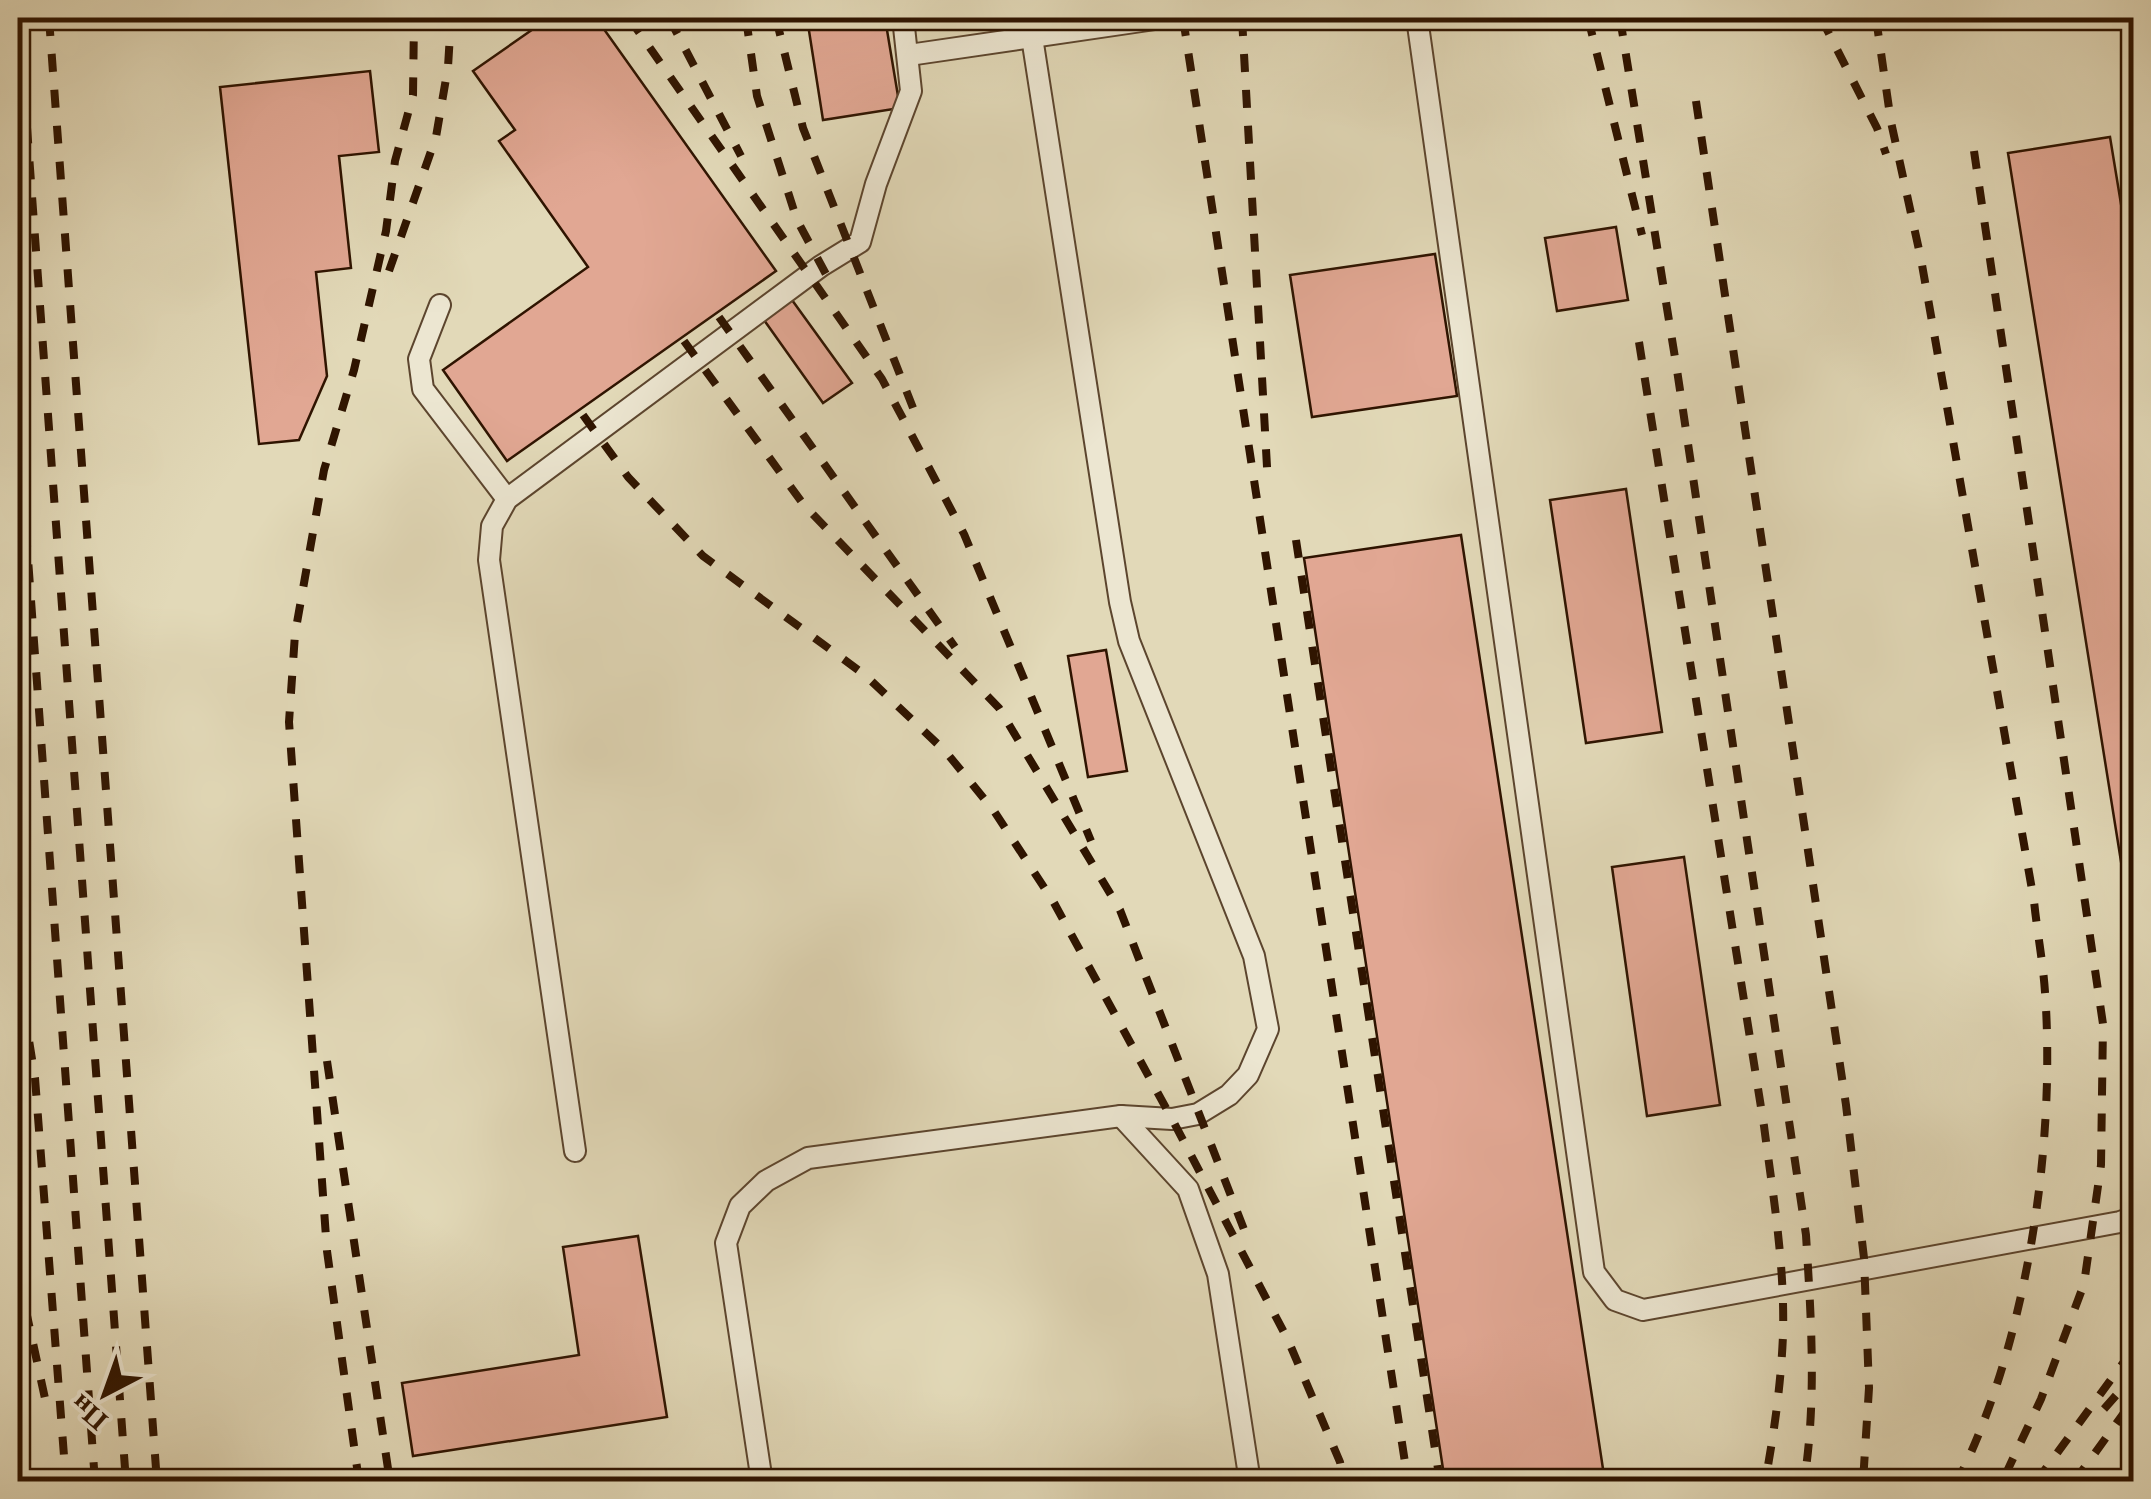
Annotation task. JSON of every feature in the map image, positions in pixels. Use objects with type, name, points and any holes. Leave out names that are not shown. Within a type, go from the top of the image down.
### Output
[{"type":"lane","points":[[575,1151],[490,560],[492,526],[507,499],[810,274],[860,242],[876,184],[912,91],[903,18]]},
{"type":"lane","points":[[909,56],[1031,28],[1162,18]]},
{"type":"lane","points":[[1416,18],[1594,1272],[1615,1300],[1643,1310],[2134,1217]]},
{"type":"lane","points":[[762,1482],[726,1244],[740,1206],[766,1181],[808,1158],[1121,1116],[1172,1119],[1198,1114],[1229,1095],[1248,1075],[1268,1029],[1254,956],[1126,628],[1031,28]]},
{"type":"lane","points":[[440,305],[419,359],[422,389],[507,499]]},
{"type":"lane","points":[[1121,1116],[1188,1189],[1218,1274],[1250,1482]]},
{"type":"building","points":[[549,18],[596,18],[776,271],[507,461],[443,370],[588,267],[499,141],[515,130],[473,71]]},
{"type":"building","points":[[807,18],[885,18],[900,108],[823,120]]},
{"type":"building","points":[[370,71],[379,152],[339,156],[351,268],[316,272],[327,376],[299,440],[259,444],[220,87]]},
{"type":"building","points":[[2110,137],[2134,283],[2134,943],[2008,153]]},
{"type":"building","points":[[1616,227],[1628,300],[1557,311],[1545,238]]},
{"type":"building","points":[[1435,254],[1457,396],[1312,417],[1290,275]]},
{"type":"building","points":[[792,300],[852,383],[823,403],[764,320]]},
{"type":"building","points":[[1626,489],[1662,732],[1586,743],[1550,500]]},
{"type":"building","points":[[1461,535],[1605,1482],[1445,1482],[1304,558]]},
{"type":"building","points":[[1106,650],[1127,771],[1088,777],[1068,656]]},
{"type":"building","points":[[1684,857],[1720,1105],[1647,1116],[1612,867]]},
{"type":"building","points":[[638,1236],[667,1417],[413,1456],[402,1383],[579,1355],[563,1247]]},
{"type":"railway","points":[[19,18],[126,1482]]},
{"type":"railway","points":[[49,18],[157,1482]]},
{"type":"railway","points":[[359,1482],[327,1251],[289,722],[295,634],[324,470],[354,370],[386,231],[395,161],[413,95],[414,18]]},
{"type":"railway","points":[[389,271],[436,137],[448,67],[451,18]]},
{"type":"railway","points":[[629,18],[882,379],[964,534],[1091,841]]},
{"type":"railway","points":[[669,18],[741,156]]},
{"type":"railway","points":[[746,18],[757,96],[797,220],[828,278]]},
{"type":"railway","points":[[776,18],[803,128],[917,418]]},
{"type":"railway","points":[[1183,18],[1408,1482]]},
{"type":"railway","points":[[1242,18],[1268,485]]},
{"type":"railway","points":[[1588,18],[1642,235]]},
{"type":"railway","points":[[1620,18],[1677,370],[1806,1235],[1812,1389],[1804,1482]]},
{"type":"railway","points":[[1821,18],[1877,128],[1886,154]]},
{"type":"railway","points":[[1876,18],[1891,122],[1921,259],[2034,901],[2045,992],[2046,1114],[2031,1243],[2002,1369],[1957,1482]]},
{"type":"railway","points":[[1696,101],[1846,1105],[1864,1258],[1869,1388],[1863,1482]]},
{"type":"railway","points":[[1974,151],[2103,1024],[2101,1165],[2084,1284],[2041,1399],[2002,1482]]},
{"type":"railway","points":[[719,317],[955,647]]},
{"type":"railway","points":[[684,341],[804,505],[999,708],[1120,910],[1245,1232]]},
{"type":"railway","points":[[1639,342],[1778,1230],[1783,1335],[1777,1409],[1765,1482]]},
{"type":"railway","points":[[583,415],[628,477],[703,556],[865,675],[946,752],[994,811],[1053,901],[1288,1340],[1340,1462],[1344,1482]]},
{"type":"railway","points":[[18,421],[95,1482]]},
{"type":"railway","points":[[1296,540],[1440,1482]]},
{"type":"railway","points":[[18,971],[35,1078],[66,1482]]},
{"type":"railway","points":[[327,1061],[390,1482]]},
{"type":"railway","points":[[18,1274],[46,1403]]},
{"type":"railway","points":[[2036,1482],[2134,1348]]},
{"type":"railway","points":[[2104,1409],[2134,1375]]},
{"type":"railway","points":[[2074,1482],[2134,1399]]},
{"type":"railway","points":[[2124,1482],[2134,1471]]},
{"type":"railway","points":[[18,1477],[19,1482]]}]
